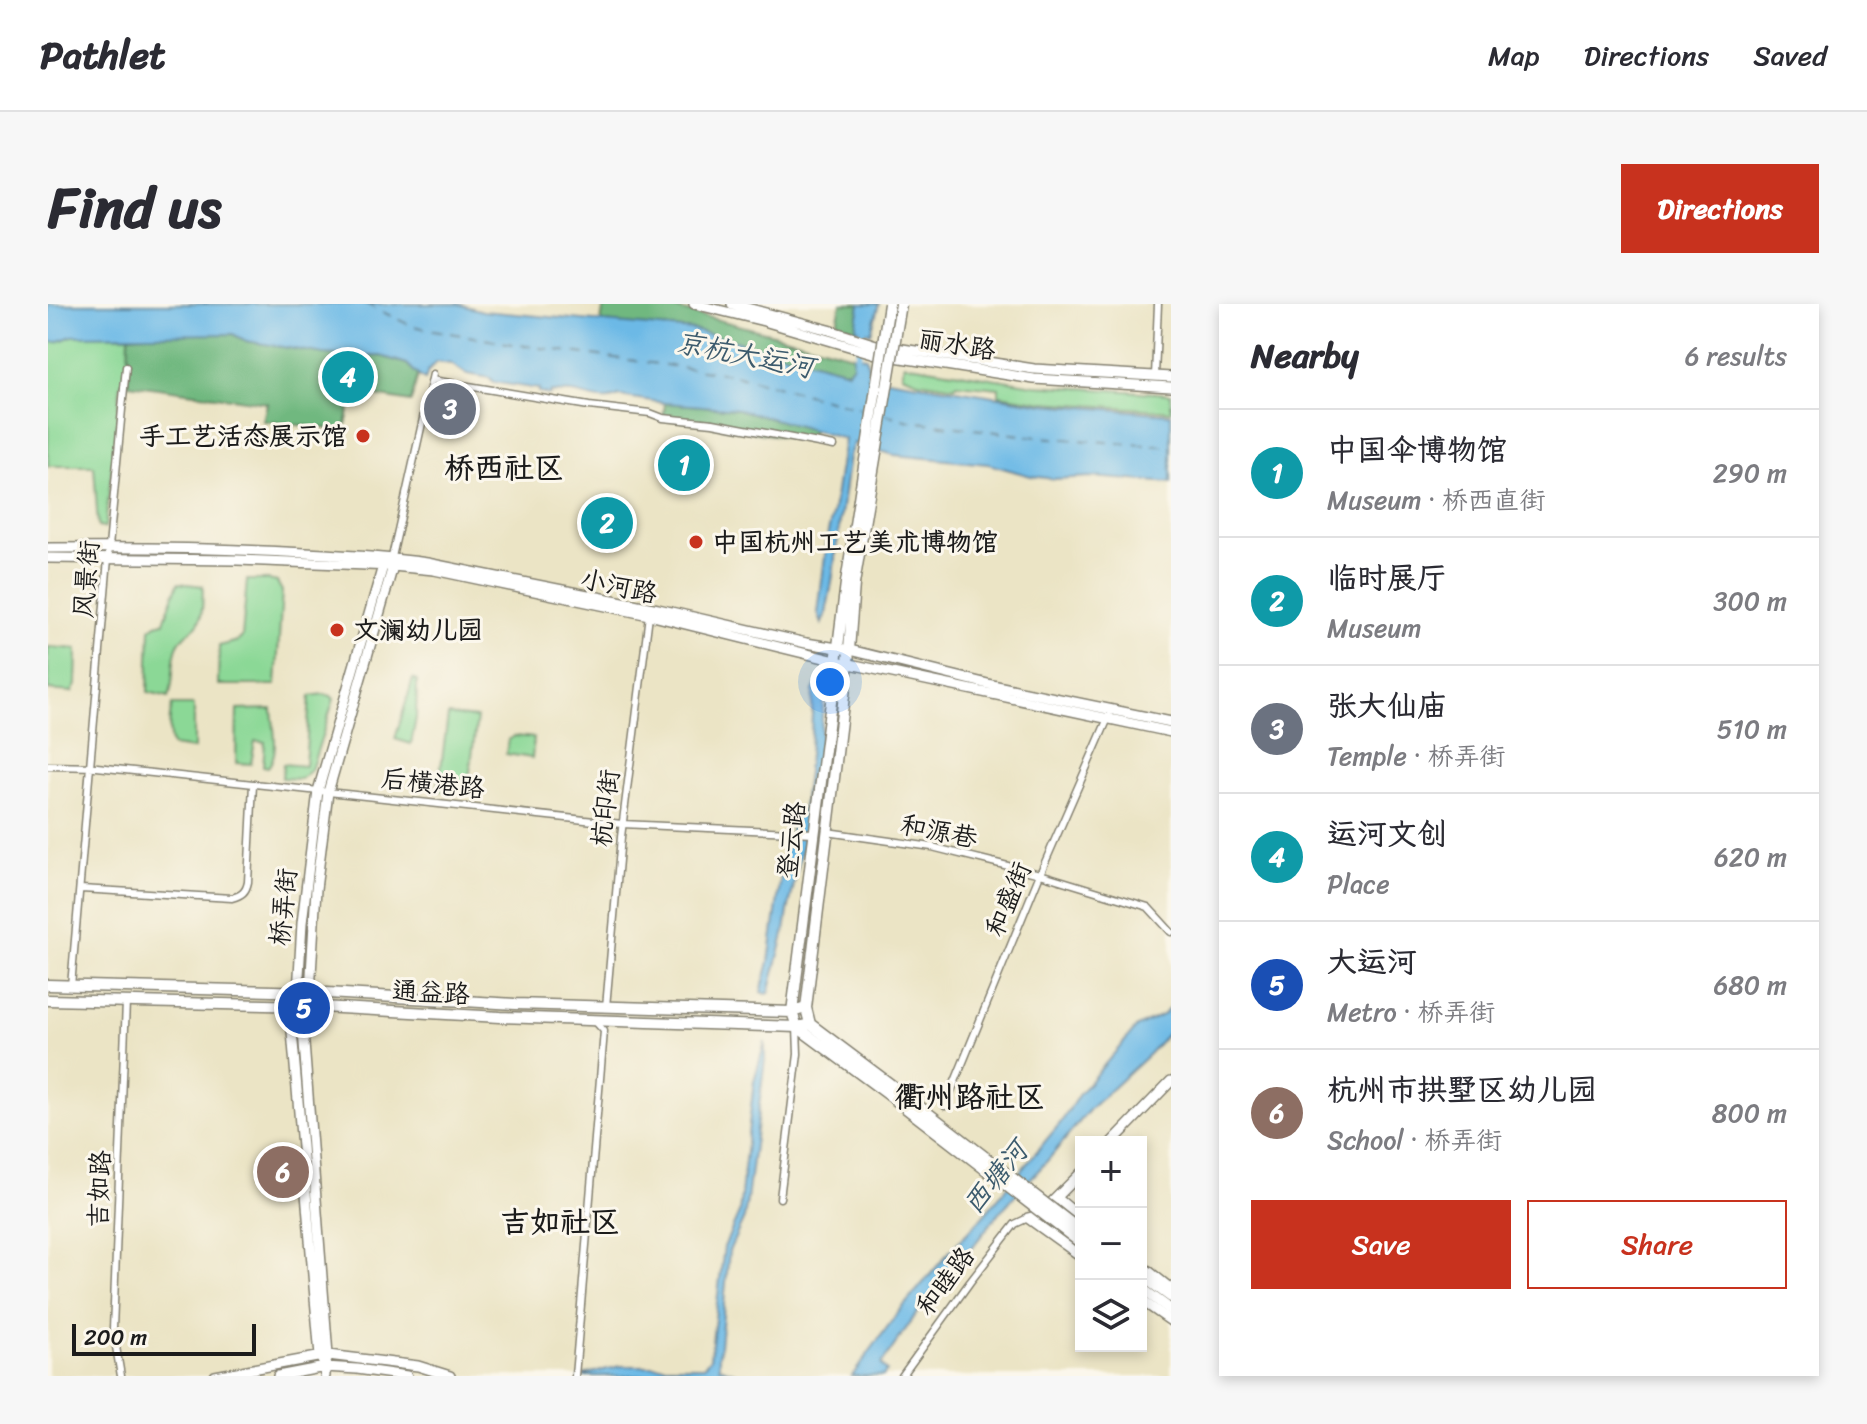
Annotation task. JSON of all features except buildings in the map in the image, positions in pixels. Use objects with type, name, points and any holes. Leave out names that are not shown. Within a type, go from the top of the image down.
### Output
[{"type":"main road","name":"丽水路","points":[[694,304],[766,313]]},
{"type":"main road","name":"丽水路","points":[[732,304],[876,350],[1034,379],[1171,387]]},
{"type":"main road","name":"登云路","points":[[810,1024],[806,1008],[850,650],[850,583],[889,304]]},
{"type":"main road","name":"登云路","points":[[797,1027],[792,1012],[809,833],[838,648],[901,304]]},
{"type":"main road","name":"丽水路","points":[[876,350],[1034,369],[1171,377]]},
{"type":"main road","name":"小河路","points":[[48,548],[108,552]]},
{"type":"main road","name":"小河路","points":[[48,558],[108,552],[237,549],[443,566],[850,650],[1171,732]]},
{"type":"main road","name":"小河路","points":[[389,563],[649,615],[836,661],[1110,714],[1171,722]]},
{"type":"main road","name":"桥弄街","points":[[325,1372],[303,1030],[298,1006],[304,993],[323,791],[389,563]]},
{"type":"main road","name":"通益路","points":[[48,985],[606,1007],[792,1012],[806,1008]]},
{"type":"main road","name":"通益路","points":[[48,1000],[298,1006],[500,1017],[797,1027],[810,1024]]},
{"type":"main road","points":[[810,1024],[1075,1238]]},
{"type":"main road","points":[[797,1027],[891,1091],[1075,1227]]},
{"type":"main road","points":[[1118,1136],[1171,1081]]},
{"type":"main road","points":[[1028,1218],[1039,1215],[1075,1179]]},
{"type":"main road","points":[[1057,1198],[1075,1213]]},
{"type":"main road","points":[[1028,1218],[1075,1252]]},
{"type":"main road","points":[[1147,1270],[1171,1289]]},
{"type":"main road","points":[[1147,1282],[1171,1297]]},
{"type":"main road","points":[[1147,1284],[1171,1310]]},
{"type":"main road","points":[[1147,1304],[1171,1321]]},
{"type":"main road","points":[[215,1376],[324,1356],[418,1366],[450,1376]]},
{"type":"main road","points":[[278,1376],[325,1372],[407,1376]]},
{"type":"street","points":[[1155,377],[1158,304]]},
{"type":"street","name":"风景街","points":[[71,986],[126,367]]},
{"type":"street","name":"桥弄街","points":[[389,563],[433,377],[834,446]]},
{"type":"street","name":"杭印街","points":[[606,1007],[622,824],[649,615]]},
{"type":"street","points":[[88,670],[99,671]]},
{"type":"street","name":"和盛街","points":[[945,1106],[1040,874],[1110,714]]},
{"type":"street","name":"后横港路","points":[[48,766],[91,767],[622,824],[809,833]]},
{"type":"street","points":[[81,889],[241,896],[248,882],[253,784]]},
{"type":"street","name":"和源巷","points":[[827,832],[932,847],[1040,874],[1148,907],[1171,932]]},
{"type":"street","name":"吉如路","points":[[121,1376],[113,1329],[126,1002]]},
{"type":"street","points":[[575,1376],[604,1031],[594,1020]]},
{"type":"street","points":[[604,1031],[618,1021]]},
{"type":"street","points":[[780,1198],[798,1054],[797,1027]]},
{"type":"street","name":"和睦路","points":[[902,1376],[1015,1224],[1028,1218]]},
{"type":"green space","points":[[604,304],[653,304],[676,309],[853,355],[853,364],[848,371],[693,330],[601,322]]},
{"type":"green space","points":[[841,304],[860,304],[856,329],[837,323]]},
{"type":"green space","points":[[233,334],[246,341],[355,357],[381,356],[407,364],[418,375],[411,402],[353,392],[345,430],[263,421],[267,403],[128,384],[129,336]]},
{"type":"green space","points":[[72,336],[129,336],[128,384],[121,383],[105,528],[98,527],[94,466],[48,466],[48,342]]},
{"type":"green space","points":[[904,364],[1034,385],[1171,394],[1171,411],[1044,402],[999,395],[999,388],[956,384],[955,387],[918,381],[902,375]]},
{"type":"green space","points":[[665,403],[738,409],[813,430],[810,441],[663,418]]},
{"type":"green space","points":[[247,580],[277,582],[282,591],[276,685],[218,685],[219,646],[242,637]]},
{"type":"green space","points":[[178,583],[203,586],[202,605],[198,624],[177,647],[169,697],[148,692],[150,629],[164,622]]},
{"type":"green space","points":[[48,647],[77,649],[76,685],[72,692],[48,690]]},
{"type":"green space","points":[[413,679],[417,681],[416,718],[411,744],[395,739]]},
{"type":"green space","points":[[324,694],[334,699],[311,770],[301,779],[282,778],[283,764],[305,766],[310,696]]},
{"type":"green space","points":[[172,705],[194,705],[194,749],[172,746],[169,726]]},
{"type":"green space","points":[[272,709],[275,747],[268,767],[263,766],[265,742],[255,741],[251,764],[236,763],[237,710]]},
{"type":"green space","points":[[448,715],[477,718],[467,794],[438,790]]},
{"type":"green space","points":[[515,736],[534,738],[532,758],[506,754],[508,740]]},
{"type":"water","name":"京杭大运河","points":[[48,304],[458,304],[483,311],[693,330],[848,371],[853,364],[853,355],[866,357],[868,376],[1044,404],[1171,414],[1171,483],[1092,477],[1053,479],[988,464],[894,455],[854,443],[849,455],[832,582],[822,624],[818,613],[844,439],[738,409],[619,396],[601,399],[569,393],[539,393],[539,389],[493,382],[490,378],[467,374],[451,364],[437,362],[428,371],[425,380],[407,364],[381,356],[324,354],[246,341],[233,334],[72,336],[48,342]]},
{"type":"water","points":[[860,304],[879,304],[871,333],[856,329]]},
{"type":"water","points":[[819,678],[824,691],[809,818],[785,931],[767,994],[761,992],[769,962],[784,855],[796,811],[803,808],[813,691]]},
{"type":"water","points":[[1171,1006],[1171,1030],[1090,1109],[1000,1212],[928,1303],[924,1303],[881,1365],[887,1371],[883,1376],[852,1376],[896,1315],[985,1214],[1062,1121],[1079,1094],[1137,1027],[1164,1014]]},
{"type":"water","points":[[765,1042],[744,1218],[729,1251],[719,1357],[719,1367],[744,1376],[578,1376],[621,1366],[704,1366],[710,1358],[724,1247],[739,1213],[754,1081]]},
{"type":"waterway","points":[[856,363],[865,323]]},
{"type":"ferry route","points":[[366,304],[412,326],[512,344],[731,374],[867,410]]},
{"type":"ferry route","points":[[885,414],[910,421],[1038,437],[1171,447]]},
{"type":"place","name":"运河文创","points":[[348,377]]},
{"type":"place","name":"张大仙庙","points":[[450,409]]},
{"type":"place","name":"手工艺活态展示馆","points":[[363,436]]},
{"type":"place","name":"中国伞博物馆","points":[[684,465]]},
{"type":"place","name":"临时展厅","points":[[607,523]]},
{"type":"place","name":"中国杭州工艺美术博物馆","points":[[696,542]]},
{"type":"place","name":"文澜幼儿园","points":[[337,630]]},
{"type":"place","name":"大运河","points":[[304,1008]]},
{"type":"place","name":"杭州市拱墅区幼儿园","points":[[283,1172]]},
{"type":"district","name":"桥西社区","points":[[504,468]]},
{"type":"district","name":"衢州路社区","points":[[970,1097]]},
{"type":"district","name":"吉如社区","points":[[560,1222]]},
{"type":"water label","name":"西塘河","points":[[995,1177]]}]
